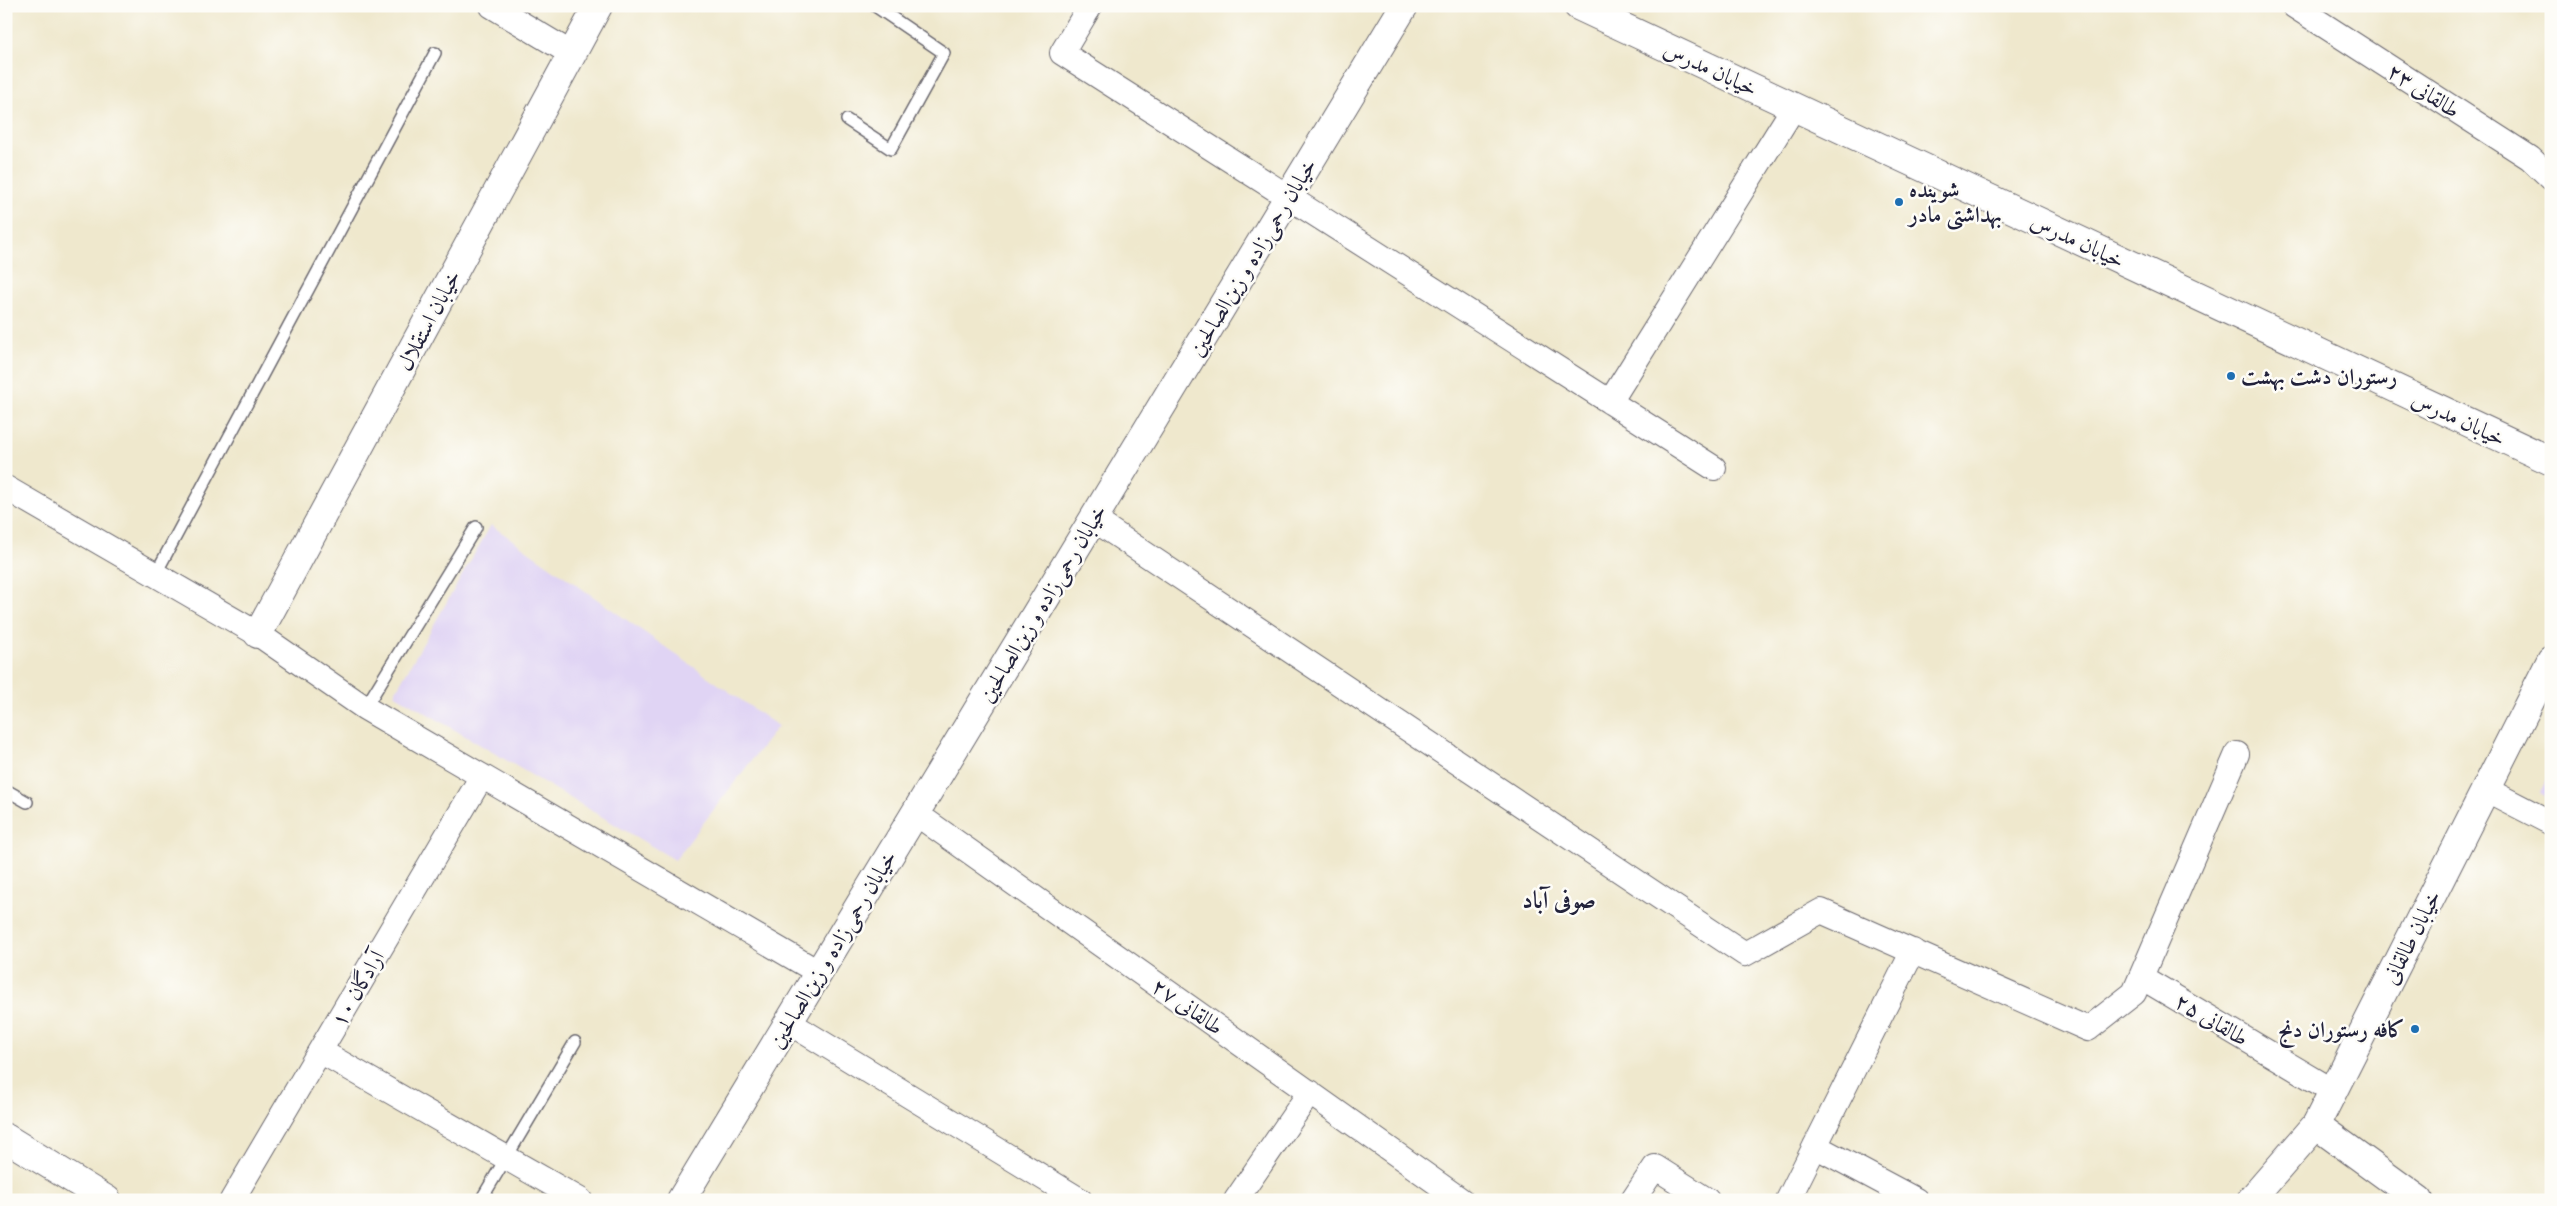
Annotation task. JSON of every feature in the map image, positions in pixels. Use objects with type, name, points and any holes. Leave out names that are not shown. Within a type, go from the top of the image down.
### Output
[{"type":"street","points":[[492,6],[572,54]]},
{"type":"street","name":"خیابان استقلال","points":[[258,634],[598,6]]},
{"type":"street","points":[[1090,6],[1062,53],[1714,468]]},
{"type":"street","name":"خیابان رحمی‌زاده و زین‌الصالحین","points":[[681,1200],[1404,6]]},
{"type":"street","name":"خیابان مدرس","points":[[1578,6],[2551,461]]},
{"type":"street","name":"طالقانی ۲۳","points":[[2294,6],[2530,158],[2551,178]]},
{"type":"street","points":[[1610,402],[1794,107]]},
{"type":"street","points":[[7,491],[258,634],[365,708],[818,972]]},
{"type":"street","points":[[1093,519],[1745,954],[1821,911],[2088,1029],[2134,993],[2237,754]]},
{"type":"street","name":"خیابان طالقانی","points":[[2251,1200],[2316,1125],[2551,660]]},
{"type":"street","name":"آرادگان ۱۰","points":[[232,1200],[482,776]]},
{"type":"street","points":[[2485,789],[2551,823]]},
{"type":"street","name":"طالقانی ۲۷","points":[[915,813],[1462,1200]]},
{"type":"street","points":[[1788,1200],[1913,951]]},
{"type":"street","name":"طالقانی ۲۵","points":[[2141,977],[2334,1091]]},
{"type":"street","points":[[788,1022],[1080,1200]]},
{"type":"street","points":[[320,1051],[580,1200]]},
{"type":"street","points":[[1236,1200],[1310,1092]]},
{"type":"street","points":[[2316,1125],[2420,1200]]},
{"type":"street","points":[[6,1138],[107,1200]]},
{"type":"street","points":[[1815,1146],[1916,1200]]},
{"type":"street","points":[[1632,1200],[1655,1167],[1707,1200]]},
{"type":"lane","points":[[847,120],[891,149],[944,53],[876,6]]},
{"type":"lane","points":[[156,575],[434,53]]},
{"type":"lane","points":[[365,708],[476,527]]},
{"type":"lane","points":[[6,790],[27,802]]},
{"type":"lane","points":[[481,1200],[575,1042]]},
{"type":"shaded area","points":[[491,525],[778,726],[675,860],[394,694]]},
{"type":"shaded area","points":[[2551,772],[2551,799],[2540,793]]},
{"type":"place","name":"شوینده بهداشتی مادر","points":[[1899,202]]},
{"type":"place","name":"رستوران دشت بهشت","points":[[2231,376]]},
{"type":"place","name":"کافه رستوران دنج","points":[[2415,1029]]},
{"type":"district","name":"صوفی آباد","points":[[1559,900]]}]
